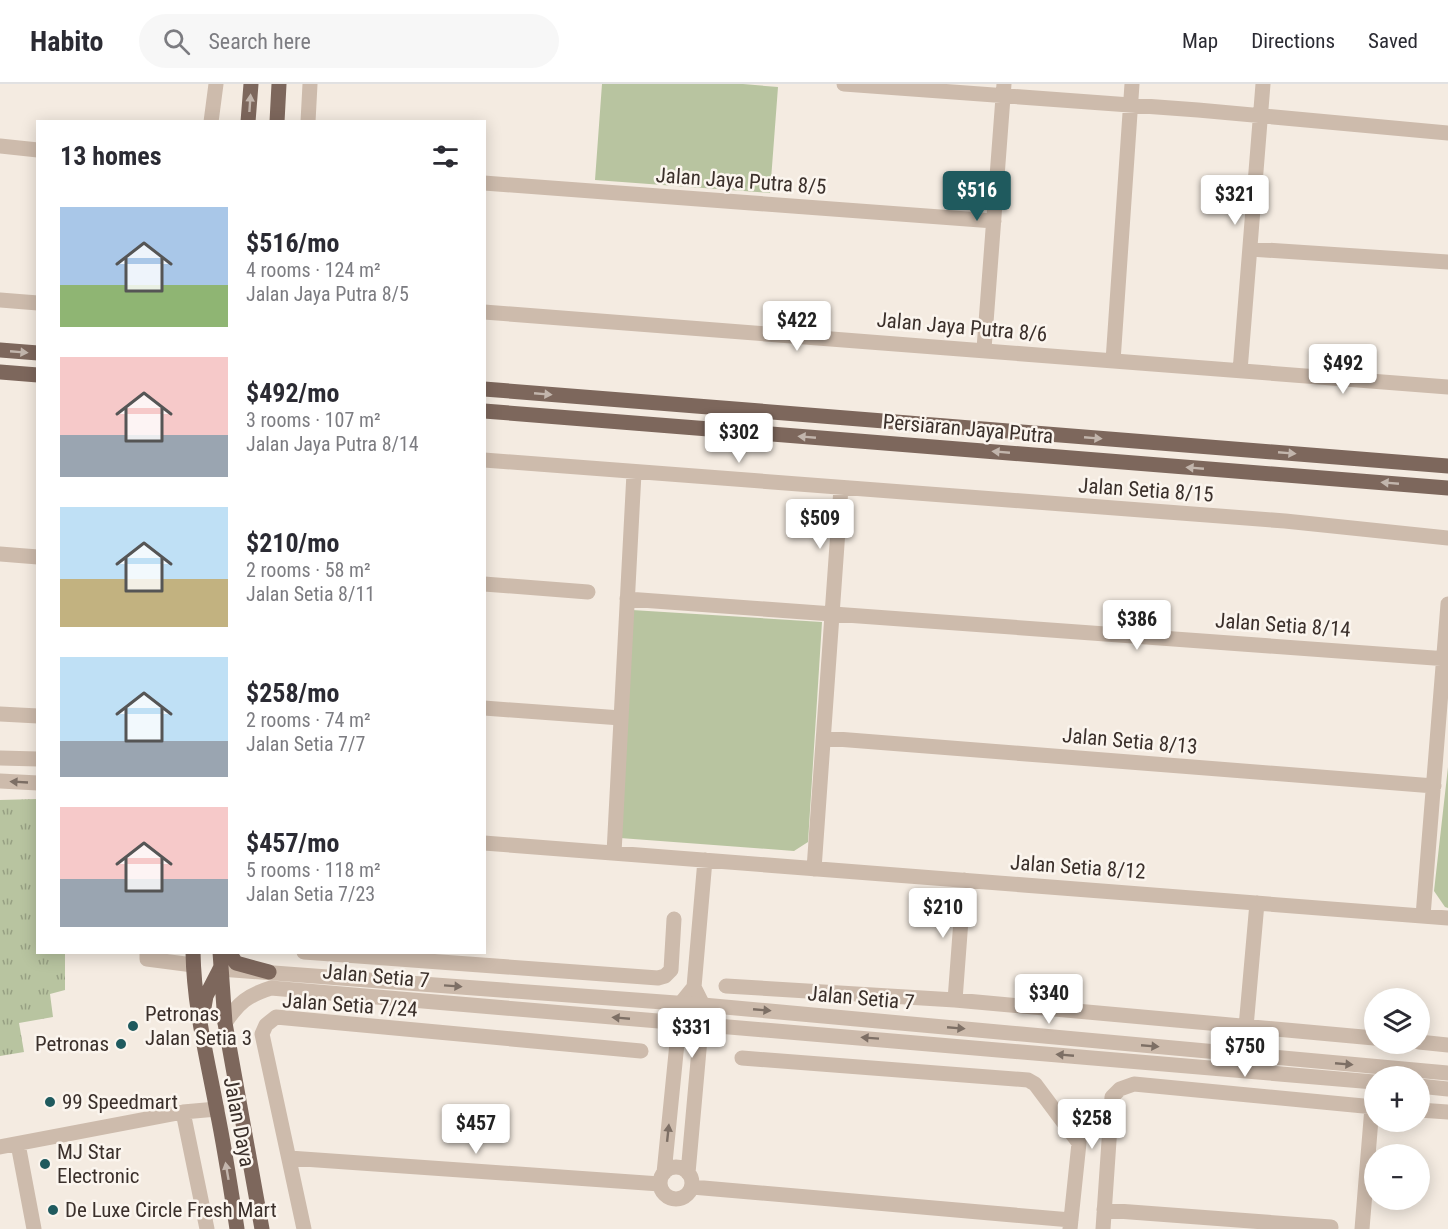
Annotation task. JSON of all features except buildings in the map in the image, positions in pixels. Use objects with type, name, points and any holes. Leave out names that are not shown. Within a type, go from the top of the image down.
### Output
[{"type":"main road","points":[[248,120],[251,84]]},
{"type":"main road","points":[[277,120],[279,84]]},
{"type":"main road","points":[[0,350],[36,353]]},
{"type":"main road","points":[[0,372],[36,375]]},
{"type":"main road","name":"Persiaran Jaya Putra","points":[[486,389],[1448,466]]},
{"type":"main road","name":"Persiaran Jaya Putra","points":[[486,411],[1448,488]]},
{"type":"main road","name":"Jalan Daya","points":[[220,954],[225,1023],[262,1229]]},
{"type":"main road","points":[[230,954],[236,963],[269,972]]},
{"type":"main road","name":"Jalan Daya","points":[[193,959],[193,987],[200,1034],[217,1109],[237,1229]]},
{"type":"main road","points":[[200,1034],[206,996],[220,969]]},
{"type":"street","points":[[212,120],[216,84]]},
{"type":"street","points":[[308,120],[310,84]]},
{"type":"street","points":[[844,84],[1003,90],[1131,105],[1448,133]]},
{"type":"street","points":[[1113,361],[1132,84]]},
{"type":"street","points":[[1240,371],[1263,84]]},
{"type":"street","points":[[984,349],[1003,90]]},
{"type":"street","points":[[0,146],[36,150]]},
{"type":"street","name":"Jalan Jaya Putra 8/5","points":[[486,183],[994,220]]},
{"type":"street","points":[[1250,249],[1448,262]]},
{"type":"street","points":[[0,300],[36,303]]},
{"type":"street","name":"Jalan Jaya Putra 8/6","points":[[486,312],[984,349],[1448,387]]},
{"type":"street","points":[[0,377],[17,374]]},
{"type":"street","name":"Jalan Setia 8/15","points":[[486,460],[1285,521],[1448,537]]},
{"type":"street","points":[[614,853],[634,472]]},
{"type":"street","points":[[814,869],[841,488]]},
{"type":"street","points":[[0,554],[36,557]]},
{"type":"street","points":[[486,584],[588,592]]},
{"type":"street","name":"Jalan Setia 8/14","points":[[627,599],[1446,658]]},
{"type":"street","points":[[1423,916],[1446,658],[1448,604]]},
{"type":"street","points":[[486,708],[621,718]]},
{"type":"street","points":[[0,714],[36,717]]},
{"type":"street","name":"Jalan Setia 8/13","points":[[824,738],[1434,786]]},
{"type":"street","points":[[0,758],[36,759]]},
{"type":"street","points":[[0,781],[36,783]]},
{"type":"street","name":"Jalan Setia 8/12","points":[[486,843],[1448,918]]},
{"type":"street","points":[[694,987],[681,1003],[662,1179],[668,1197],[677,1199],[686,1196],[690,1180],[703,1005],[694,987],[705,860]]},
{"type":"street","points":[[955,1000],[964,880]]},
{"type":"street","points":[[1246,1027],[1257,903]]},
{"type":"street","points":[[359,954],[441,957],[658,978],[665,976],[671,970],[674,919]]},
{"type":"street","points":[[147,956],[193,959]]},
{"type":"street","name":"Jalan Setia 7","points":[[220,969],[681,1003],[1448,1073]]},
{"type":"street","points":[[726,986],[955,1000],[1364,1037]]},
{"type":"street","name":"Jalan Setia 7","points":[[225,1023],[237,1004],[252,993],[271,988],[1364,1081]]},
{"type":"street","name":"Jalan Setia 7/24","points":[[304,1229],[262,1034],[267,1025],[276,1017],[641,1051]]},
{"type":"street","points":[[1430,1043],[1448,1045]]},
{"type":"street","points":[[289,1158],[662,1179],[673,1168],[690,1180],[1071,1225],[1078,1143],[1035,1084],[1028,1080],[742,1058]]},
{"type":"street","points":[[675,1063],[699,1065]]},
{"type":"street","points":[[1103,1229],[1112,1097],[1120,1089],[1134,1084],[1364,1106]]},
{"type":"street","points":[[1430,1087],[1448,1089]]},
{"type":"street","points":[[0,1147],[183,1112],[217,1109]]},
{"type":"street","points":[[1430,1111],[1448,1112]]},
{"type":"street","points":[[183,1112],[207,1229]]},
{"type":"street","points":[[1367,1229],[1372,1132]]},
{"type":"street","points":[[18,1144],[34,1229]]},
{"type":"street","points":[[1104,1210],[1331,1227]]},
{"type":"green space","points":[[602,84],[743,84],[778,87],[770,193],[595,180]]},
{"type":"green space","points":[[632,610],[822,622],[808,842],[794,851],[620,838]]},
{"type":"green space","points":[[1448,767],[1448,908],[1434,891]]},
{"type":"green space","points":[[36,799],[36,954],[65,954],[65,990],[50,994],[53,1017],[19,1023],[24,1052],[0,1056],[0,800]]},
{"type":"place","name":"Petronas Jalan Setia 3","points":[[133,1026]]},
{"type":"place","name":"Petronas","points":[[121,1044]]},
{"type":"place","name":"99 Speedmart","points":[[50,1102]]},
{"type":"place","name":"MJ Star Electronic","points":[[45,1164]]},
{"type":"place","name":"De Luxe Circle Fresh Mart","points":[[53,1210]]}]
